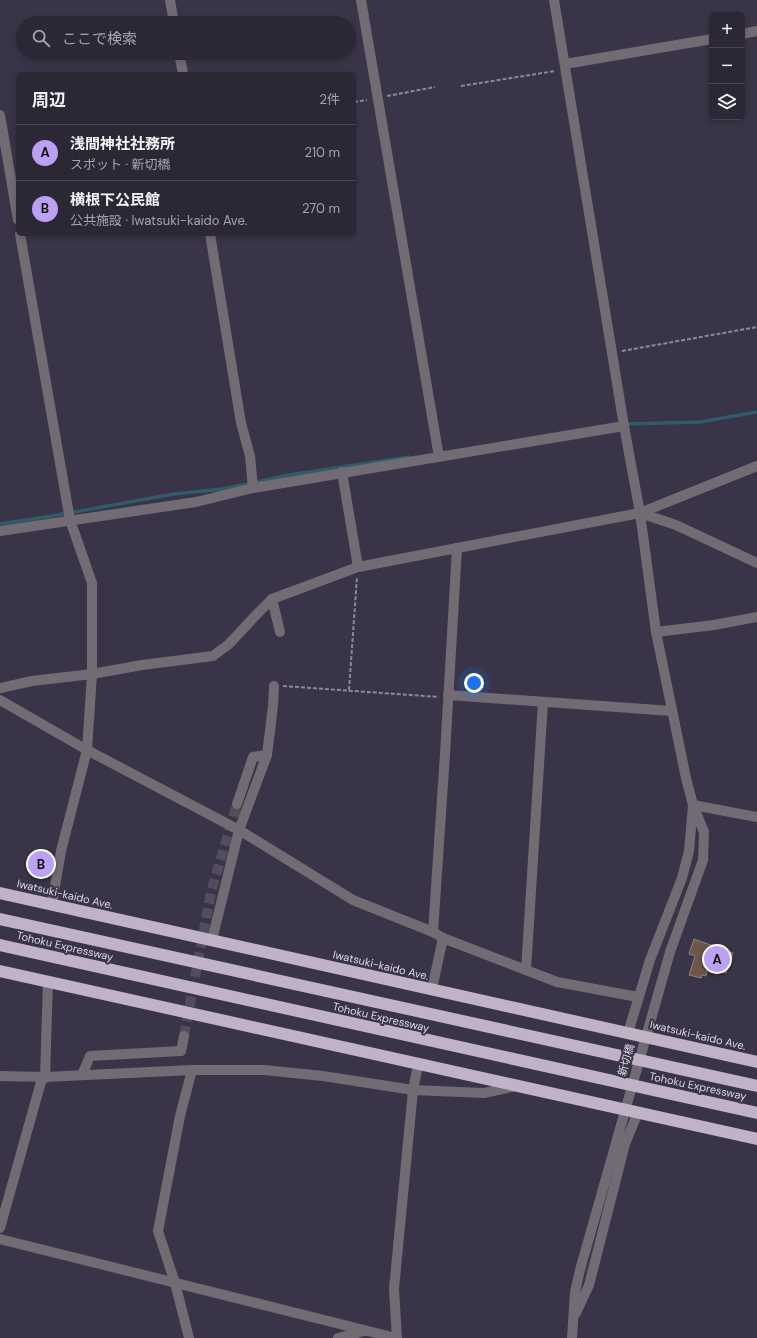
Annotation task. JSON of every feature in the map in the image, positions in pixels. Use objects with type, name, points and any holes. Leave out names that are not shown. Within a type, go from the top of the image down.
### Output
[{"type":"highway","name":"Iwatsuki-kaido Ave.","points":[[0,893],[757,1062]]},
{"type":"highway","name":"Tohoku Expressway","points":[[0,918],[757,1086]]},
{"type":"highway","name":"Tohoku Expressway","points":[[0,945],[757,1113]]},
{"type":"highway","points":[[0,971],[757,1139]]},
{"type":"street","points":[[170,0],[173,16]]},
{"type":"street","points":[[361,0],[439,457]]},
{"type":"street","points":[[554,0],[624,426],[640,514],[656,632],[693,805],[689,851],[682,878],[650,960],[628,1033]]},
{"type":"street","points":[[745,33],[757,31]]},
{"type":"street","points":[[565,67],[709,40]]},
{"type":"street","points":[[180,60],[183,72]]},
{"type":"street","points":[[0,115],[16,208]]},
{"type":"street","points":[[20,236],[70,520],[92,583],[92,674],[87,750],[61,851],[52,904]]},
{"type":"street","points":[[210,236],[241,423],[250,456],[253,488]]},
{"type":"street","points":[[0,531],[196,502],[253,488],[342,472],[624,426]]},
{"type":"street","points":[[0,688],[32,681],[92,674],[142,665],[213,656],[229,644],[272,599],[358,567],[640,514],[757,466]]},
{"type":"street","points":[[342,472],[358,567]]},
{"type":"street","points":[[640,514],[676,525],[757,563]]},
{"type":"street","points":[[432,932],[457,548]]},
{"type":"street","points":[[272,599],[280,632]]},
{"type":"street","points":[[656,632],[714,625],[757,617]]},
{"type":"street","points":[[212,940],[239,830],[267,755],[274,686]]},
{"type":"street","points":[[448,696],[672,711]]},
{"type":"street","points":[[0,700],[87,750],[239,830],[354,900],[443,938],[557,982],[638,997]]},
{"type":"street","points":[[526,970],[544,702]]},
{"type":"street","points":[[237,804],[253,757],[267,755]]},
{"type":"street","points":[[693,805],[757,817]]},
{"type":"street","name":"新切橋","points":[[572,1338],[575,1292],[580,1270],[670,952],[703,860],[704,832],[693,805]]},
{"type":"street","points":[[432,989],[443,938]]},
{"type":"street","points":[[0,1228],[40,1082],[45,1077],[48,982]]},
{"type":"street","points":[[82,1075],[90,1056],[181,1051],[184,1036]]},
{"type":"street","points":[[0,1239],[397,1338],[394,1289],[412,1090],[418,1064]]},
{"type":"street","points":[[0,1076],[45,1077],[192,1070],[264,1070],[323,1076],[412,1090],[484,1093],[517,1086]]},
{"type":"street","points":[[189,1338],[175,1283],[158,1231],[180,1116],[192,1070]]},
{"type":"street","points":[[573,1318],[589,1286],[625,1144],[638,1112]]},
{"type":"street","points":[[338,1338],[366,1331]]},
{"type":"path","points":[[461,86],[565,67]]},
{"type":"path","points":[[356,102],[435,87]]},
{"type":"path","points":[[612,353],[757,327]]},
{"type":"path","points":[[350,690],[358,567]]},
{"type":"path","points":[[274,686],[448,696]]},
{"type":"building","points":[[32,854],[53,860],[50,875],[28,869]]},
{"type":"building","points":[[694,939],[733,953],[726,973],[708,967],[706,976],[702,975],[701,978],[689,975],[695,956],[689,954]]},
{"type":"waterway","points":[[625,424],[700,422],[757,412]]},
{"type":"waterway","points":[[0,524],[174,494],[223,489],[289,475],[409,457]]},
{"type":"tunnel","points":[[184,1036],[211,892],[237,804]]},
{"type":"place","name":"横根下公民館","points":[[41,864]]},
{"type":"place","name":"浅間神社社務所","points":[[717,959]]}]
